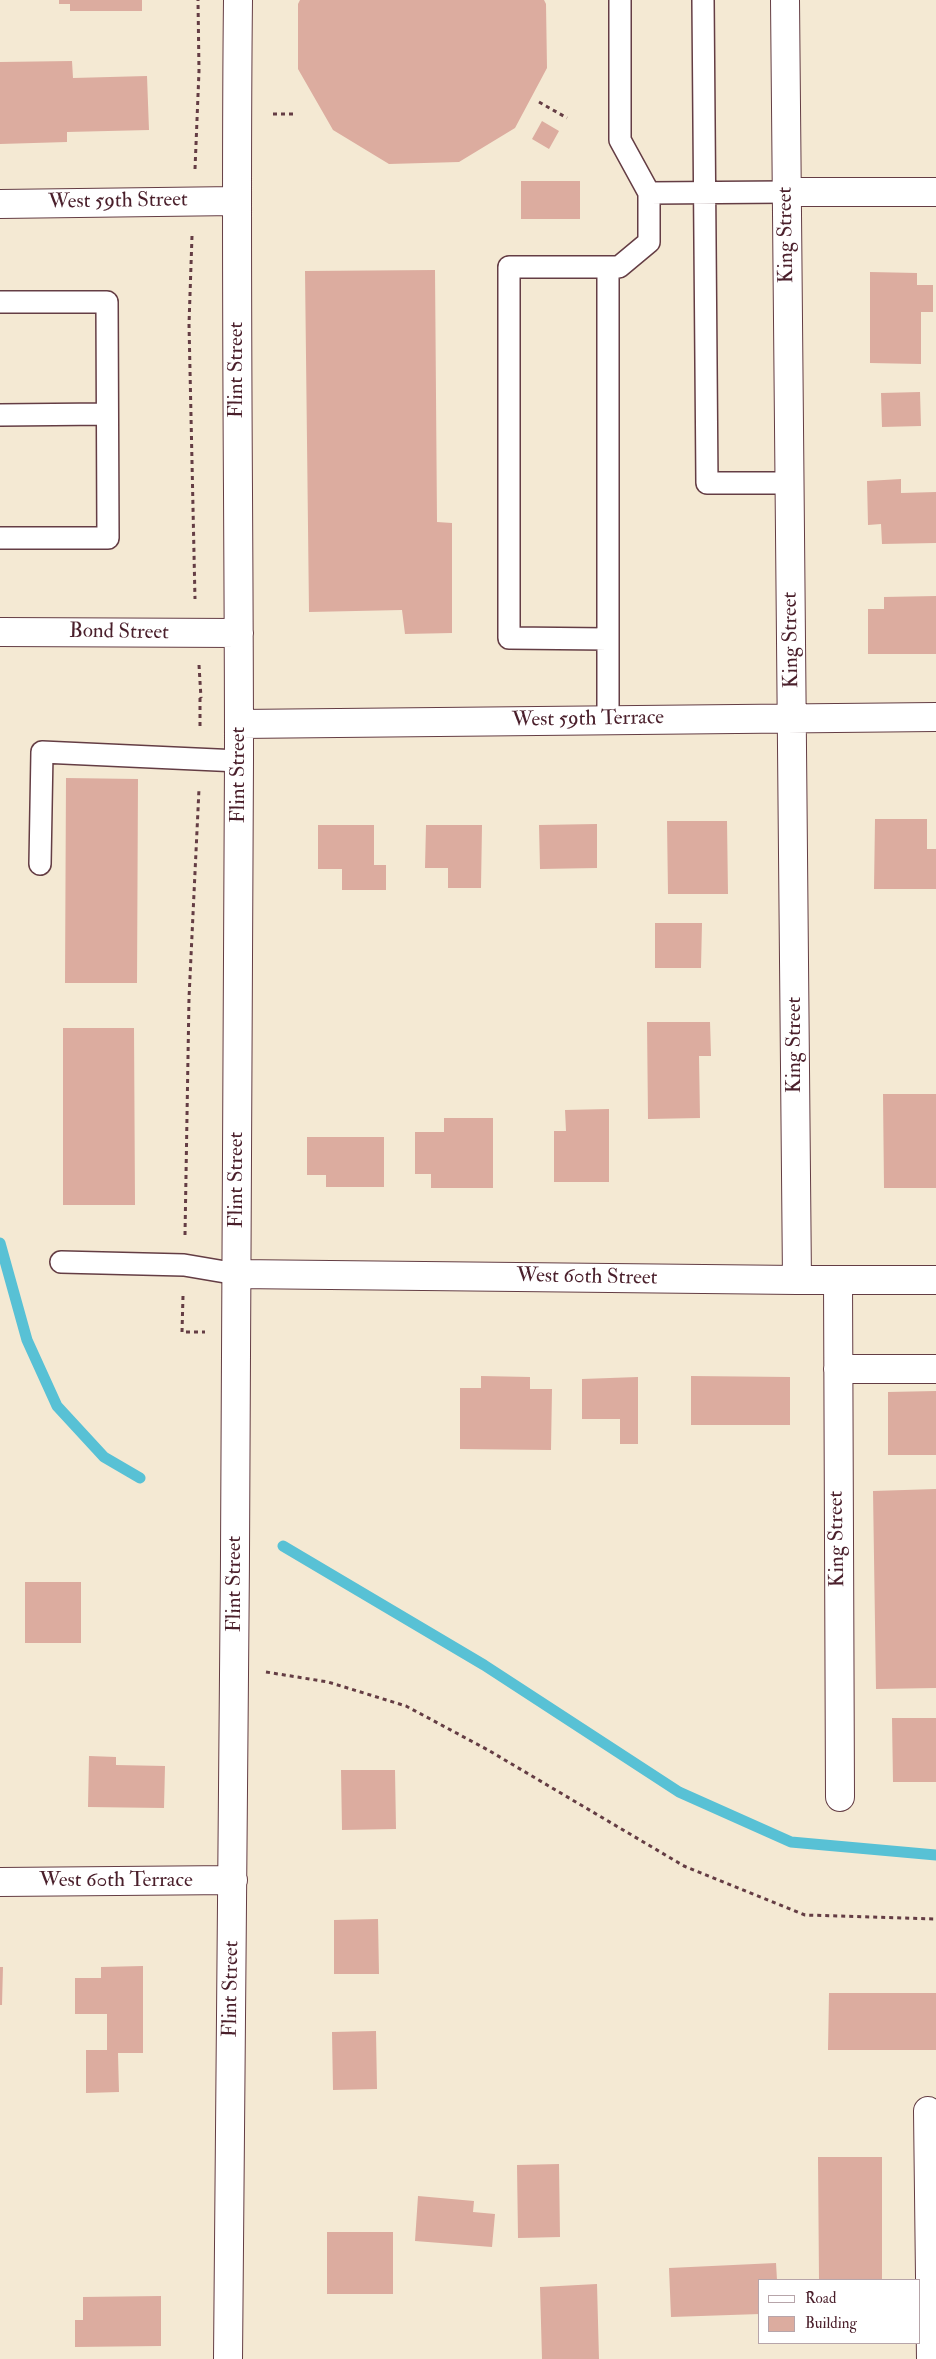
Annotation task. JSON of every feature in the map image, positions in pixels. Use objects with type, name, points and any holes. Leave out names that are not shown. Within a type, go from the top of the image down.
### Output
[{"type":"street","name":"Flint Street","points":[[228,2359],[237,1274],[239,724],[236,201],[238,0]]},
{"type":"street","name":"King Street","points":[[785,0],[797,1280]]},
{"type":"street","points":[[787,192],[936,192]]},
{"type":"street","name":"West 59th Street","points":[[0,204],[236,201]]},
{"type":"street","name":"Bond Street","points":[[0,632],[238,633]]},
{"type":"street","name":"West 59th Terrace","points":[[239,724],[936,717]]},
{"type":"street","name":"West 60th Street","points":[[237,1274],[936,1280]]},
{"type":"street","name":"King Street","points":[[838,1280],[840,1797]]},
{"type":"street","points":[[838,1369],[936,1369]]},
{"type":"street","name":"West 60th Terrace","points":[[0,1882],[233,1880]]},
{"type":"street","points":[[928,2111],[931,2359]]},
{"type":"lane","points":[[608,639],[509,638],[509,267],[619,267],[649,242],[649,193],[620,140],[620,0]]},
{"type":"lane","points":[[703,0],[707,483],[790,482]]},
{"type":"lane","points":[[649,193],[787,192]]},
{"type":"lane","points":[[608,267],[608,719]]},
{"type":"lane","points":[[0,302],[107,302],[108,538],[0,538]]},
{"type":"lane","points":[[0,414],[107,414]]},
{"type":"lane","points":[[40,864],[42,752],[239,761]]},
{"type":"lane","points":[[61,1262],[184,1266],[237,1274]]},
{"type":"path","points":[[195,594],[189,324],[199,71],[198,0]]},
{"type":"path","points":[[539,102],[567,118]]},
{"type":"path","points":[[273,114],[294,114]]},
{"type":"path","points":[[182,1332],[189,998],[200,759],[200,698]]},
{"type":"path","points":[[234,1674],[272,1672],[328,1682],[406,1706],[488,1750],[684,1866],[805,1915],[936,1919]]},
{"type":"building","points":[[59,0],[142,0],[142,11],[70,11],[70,4],[59,4]]},
{"type":"building","points":[[300,0],[544,0],[546,4],[547,68],[515,128],[459,162],[389,164],[333,130],[298,69],[298,4]]},
{"type":"building","points":[[72,61],[73,78],[147,76],[149,130],[67,132],[67,142],[0,144],[0,62]]},
{"type":"building","points":[[542,121],[559,131],[549,149],[532,139]]},
{"type":"building","points":[[521,181],[580,181],[580,219],[521,219]]},
{"type":"building","points":[[435,270],[437,522],[452,523],[452,633],[405,634],[402,610],[309,612],[305,271]]},
{"type":"building","points":[[870,272],[917,273],[917,285],[933,285],[933,312],[921,312],[921,364],[870,363]]},
{"type":"building","points":[[920,392],[921,426],[882,427],[881,393]]},
{"type":"building","points":[[901,479],[901,493],[936,492],[936,543],[882,544],[881,524],[868,525],[867,481]]},
{"type":"building","points":[[936,596],[936,654],[868,654],[868,609],[884,609],[884,597]]},
{"type":"building","points":[[66,778],[138,779],[137,983],[65,983]]},
{"type":"building","points":[[875,819],[927,819],[927,849],[936,849],[936,889],[874,889]]},
{"type":"building","points":[[667,821],[727,821],[728,894],[668,894]]},
{"type":"building","points":[[597,824],[597,868],[540,869],[539,825]]},
{"type":"building","points":[[318,825],[374,825],[374,865],[386,865],[386,890],[342,890],[342,869],[318,869]]},
{"type":"building","points":[[426,825],[482,825],[481,888],[448,888],[448,868],[425,868]]},
{"type":"building","points":[[655,923],[702,923],[701,968],[655,968]]},
{"type":"building","points":[[647,1022],[710,1022],[711,1056],[699,1056],[700,1118],[648,1119]]},
{"type":"building","points":[[63,1028],[134,1028],[135,1205],[63,1205]]},
{"type":"building","points":[[883,1094],[936,1094],[936,1188],[884,1188]]},
{"type":"building","points":[[609,1109],[609,1182],[554,1182],[554,1131],[566,1131],[565,1110]]},
{"type":"building","points":[[444,1118],[493,1118],[493,1188],[431,1188],[431,1174],[415,1174],[415,1132],[444,1132]]},
{"type":"building","points":[[307,1137],[384,1137],[384,1187],[326,1187],[326,1175],[307,1175]]},
{"type":"building","points":[[481,1376],[530,1377],[530,1389],[552,1389],[551,1450],[460,1449],[460,1388],[481,1388]]},
{"type":"building","points":[[691,1376],[790,1377],[790,1425],[691,1425]]},
{"type":"building","points":[[638,1377],[638,1444],[620,1444],[620,1419],[582,1419],[582,1379]]},
{"type":"building","points":[[936,1391],[936,1455],[888,1455],[888,1392]]},
{"type":"building","points":[[936,1489],[936,1688],[876,1689],[873,1491]]},
{"type":"building","points":[[25,1582],[81,1582],[81,1643],[25,1643]]},
{"type":"building","points":[[892,1718],[936,1718],[936,1782],[893,1782]]},
{"type":"building","points":[[89,1756],[116,1757],[116,1765],[165,1766],[164,1808],[88,1807]]},
{"type":"building","points":[[341,1770],[395,1770],[396,1829],[342,1830]]},
{"type":"building","points":[[378,1919],[379,1974],[334,1974],[334,1920]]},
{"type":"building","points":[[143,1966],[143,2053],[118,2053],[119,2092],[86,2093],[86,2050],[107,2050],[107,2014],[75,2014],[75,1978],[101,1978],[101,1967]]},
{"type":"building","points":[[0,1967],[3,1967],[2,2005],[0,2005]]},
{"type":"building","points":[[829,1993],[936,1993],[936,2050],[828,2050]]},
{"type":"building","points":[[376,2031],[377,2089],[333,2090],[332,2032]]},
{"type":"building","points":[[818,2157],[882,2157],[882,2279],[819,2279]]},
{"type":"building","points":[[559,2164],[560,2237],[518,2238],[517,2165]]},
{"type":"building","points":[[418,2196],[474,2201],[473,2212],[495,2214],[492,2247],[415,2241]]},
{"type":"building","points":[[327,2232],[393,2232],[393,2294],[327,2294]]},
{"type":"building","points":[[776,2263],[777,2279],[758,2279],[758,2314],[671,2317],[669,2268]]},
{"type":"building","points":[[597,2284],[599,2359],[542,2359],[540,2287]]},
{"type":"building","points":[[161,2296],[161,2346],[75,2347],[75,2320],[83,2320],[83,2297]]},
{"type":"waterway","points":[[0,1243],[27,1340],[57,1406],[104,1457],[140,1478]]},
{"type":"waterway","points":[[283,1546],[484,1665],[679,1792],[791,1842],[936,1855]]}]
